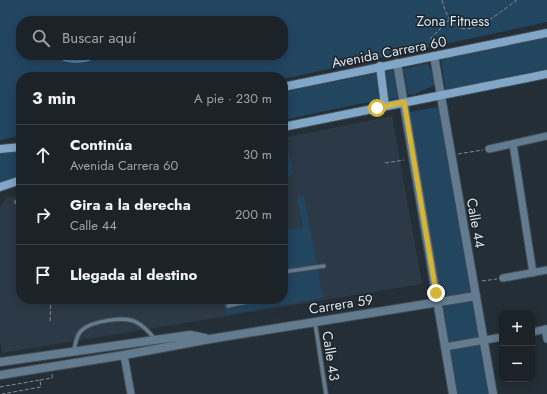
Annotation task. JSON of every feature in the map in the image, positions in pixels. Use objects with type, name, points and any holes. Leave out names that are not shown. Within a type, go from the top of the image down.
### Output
[{"type":"main road","name":"Avenida Carrera 60","points":[[288,86],[547,33]]},
{"type":"main road","points":[[380,66],[385,106]]},
{"type":"main road","points":[[288,126],[547,74]]},
{"type":"main road","points":[[0,149],[16,147]]},
{"type":"main road","points":[[0,187],[16,182]]},
{"type":"street","name":"Calle 44","points":[[434,56],[493,394]]},
{"type":"street","points":[[397,63],[453,394]]},
{"type":"street","points":[[489,149],[547,136]]},
{"type":"street","points":[[514,144],[533,273]]},
{"type":"street","points":[[503,278],[547,270]]},
{"type":"street","name":"Carrera 59","points":[[0,375],[476,296]]},
{"type":"street","points":[[535,331],[546,329],[547,339]]},
{"type":"street","name":"Carrera 59","points":[[0,362],[190,335],[210,339]]},
{"type":"street","points":[[445,347],[499,338]]},
{"type":"street","points":[[124,355],[131,394]]},
{"type":"lane","points":[[288,271],[324,266]]},
{"type":"lane","points":[[228,306],[237,304]]},
{"type":"lane","points":[[73,352],[75,343],[81,331],[92,324],[126,319],[136,322],[148,331],[155,339]]},
{"type":"lane","name":"Calle 43","points":[[315,322],[326,394]]},
{"type":"path","points":[[442,0],[444,10],[449,20],[466,30],[488,21],[517,0]]},
{"type":"path","points":[[430,39],[449,20]]},
{"type":"path","points":[[456,154],[489,149]]},
{"type":"path","points":[[385,163],[404,160]]},
{"type":"path","points":[[478,282],[503,278]]},
{"type":"path","points":[[50,321],[51,304]]},
{"type":"path","points":[[0,387],[52,378]]},
{"type":"path","points":[[2,394],[41,387],[40,380]]},
{"type":"shaded area","points":[[63,60],[90,60],[78,62]]},
{"type":"shaded area","points":[[392,116],[422,284],[2,353],[0,340],[0,207],[7,198],[16,196],[16,304],[288,304],[288,137]]},
{"type":"green space","name":"Zona Fitness","points":[[0,0],[547,0],[547,22],[288,78],[288,72],[16,72],[16,136],[0,140]]},
{"type":"green space","points":[[547,37],[547,69],[446,91],[441,59]]},
{"type":"green space","points":[[428,63],[436,85],[411,95],[408,94],[403,69]]},
{"type":"green space","points":[[393,70],[398,98],[389,100],[385,72]]},
{"type":"green space","points":[[378,73],[383,99],[288,119],[288,91]]},
{"type":"green space","points":[[438,107],[488,394],[457,394],[409,112]]},
{"type":"green space","points":[[288,148],[293,175],[288,176]]},
{"type":"green space","points":[[16,150],[16,178],[0,183],[0,152]]},
{"type":"green space","points":[[304,196],[323,298],[226,315],[224,304],[288,304],[288,230],[303,227],[297,197]]},
{"type":"route","points":[[377,108],[404,102],[436,293]]}]
